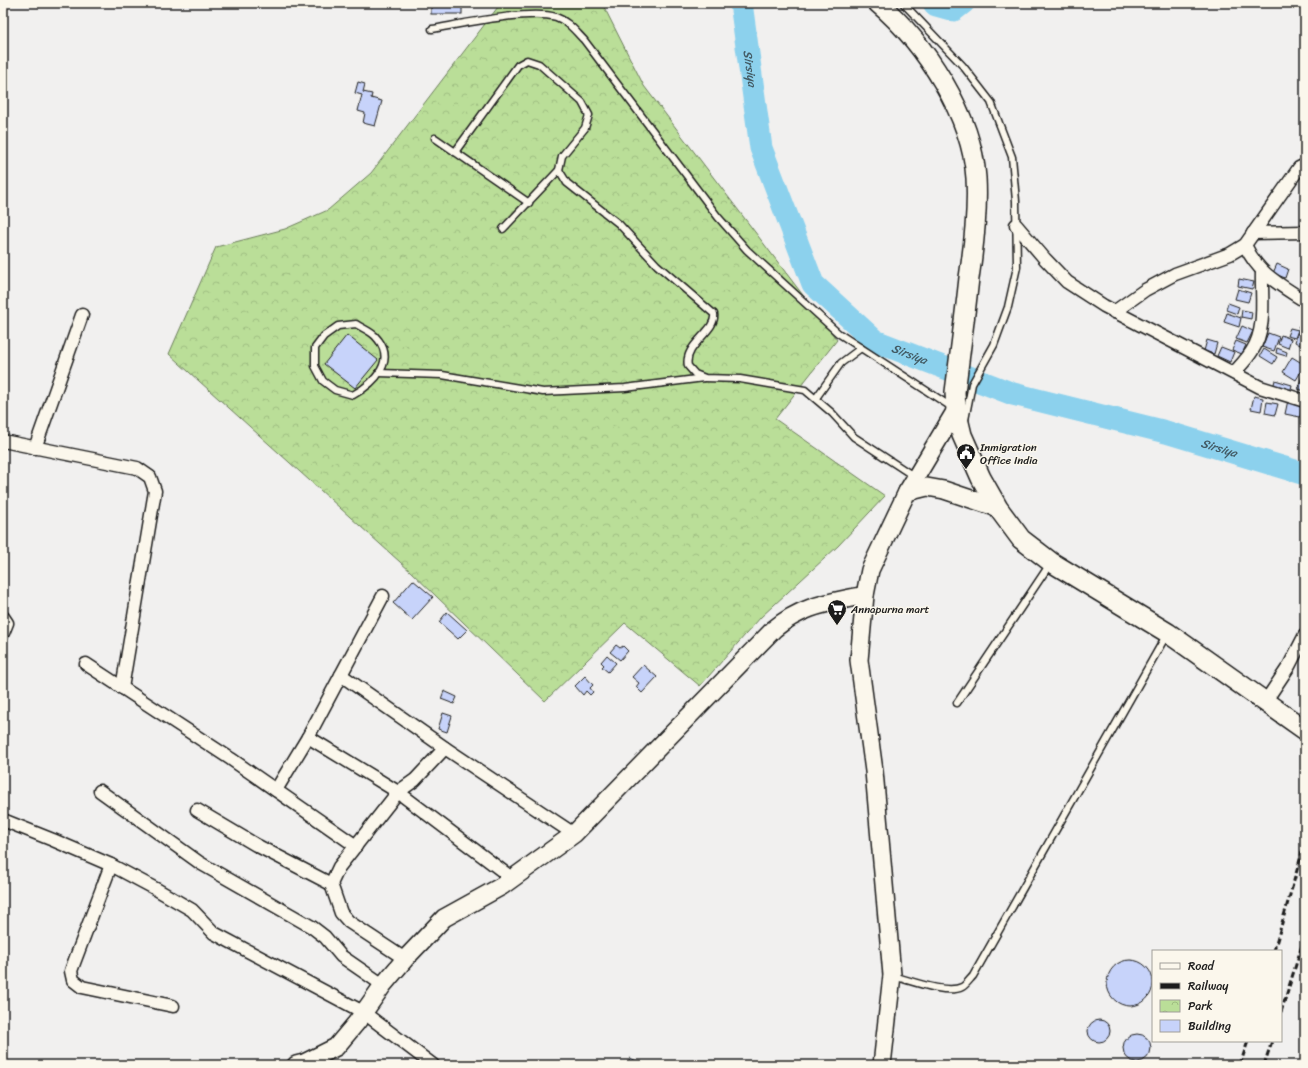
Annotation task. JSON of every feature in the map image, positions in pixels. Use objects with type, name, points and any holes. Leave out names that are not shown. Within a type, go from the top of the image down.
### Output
[{"type":"main road","points":[[881,6],[930,59],[960,114],[969,144],[976,178],[976,226],[955,401],[962,435],[981,478],[998,508],[1021,539],[1051,562],[1168,633],[1305,730]]},
{"type":"street","points":[[1114,312],[1145,290],[1175,274],[1230,254],[1245,244],[1299,168],[1305,165]]},
{"type":"street","points":[[1016,226],[1067,282],[1114,312],[1260,387],[1305,401]]},
{"type":"street","points":[[1253,233],[1305,232]]},
{"type":"street","points":[[1245,244],[1252,259],[1262,271],[1305,301]]},
{"type":"street","points":[[1234,373],[1253,350],[1259,331],[1263,310],[1262,271]]},
{"type":"street","points":[[35,448],[82,315]]},
{"type":"street","points":[[882,1065],[892,975],[876,794],[859,660],[865,596],[870,570],[907,492],[955,401]]},
{"type":"street","points":[[3,441],[137,468],[150,477],[155,491],[122,688]]},
{"type":"street","points":[[907,492],[927,487],[944,490],[998,508]]},
{"type":"street","points":[[276,790],[308,737],[383,596]]},
{"type":"street","points":[[296,1065],[304,1063],[336,1047],[357,1022],[383,985],[405,959],[444,918],[513,879],[574,834],[774,629],[787,618],[806,609],[865,596]]},
{"type":"street","points":[[3,617],[7,623],[3,633]]},
{"type":"street","points":[[1265,702],[1289,666],[1305,635]]},
{"type":"street","points":[[86,664],[276,790],[356,846]]},
{"type":"street","points":[[341,676],[445,748],[574,834]]},
{"type":"street","points":[[308,737],[398,792],[513,879]]},
{"type":"street","points":[[331,884],[340,867],[398,792],[415,780],[445,748]]},
{"type":"street","points":[[100,791],[200,863],[312,927],[325,937],[341,956],[383,985]]},
{"type":"street","points":[[197,810],[256,845],[331,884],[341,913],[349,922],[405,959]]},
{"type":"street","points":[[3,820],[111,865],[192,910],[214,933],[363,1012],[433,1065]]},
{"type":"street","points":[[111,865],[75,960],[72,971],[73,980],[82,986],[173,1006]]},
{"type":"lane","points":[[904,3],[963,66],[991,102],[1012,157],[1016,201],[1016,267],[1008,307],[994,346],[972,384],[962,435]]},
{"type":"lane","points":[[432,29],[530,14],[556,17],[568,24],[584,40],[722,222],[748,250],[826,322],[860,348],[955,401]]},
{"type":"lane","points":[[455,152],[518,65],[527,60],[539,64],[582,102],[589,115],[585,128],[562,156],[559,170],[529,204],[503,229]]},
{"type":"lane","points":[[435,138],[529,204]]},
{"type":"lane","points":[[559,170],[568,183],[619,224],[657,265],[714,314],[713,323],[692,349],[687,362],[695,374],[705,378]]},
{"type":"lane","points":[[356,324],[374,335],[384,350],[386,360],[379,373],[368,386],[353,395],[334,390],[323,382],[315,366],[315,348],[324,336],[338,326],[356,324]]},
{"type":"lane","points":[[816,398],[841,363],[860,348]]},
{"type":"lane","points":[[379,373],[442,376],[543,392],[625,388],[705,378],[740,379],[774,384],[804,390],[816,398],[854,437],[916,477]]},
{"type":"lane","points":[[957,703],[1051,562]]},
{"type":"lane","points":[[892,975],[944,989],[962,987],[973,976],[1168,633]]},
{"type":"green space","points":[[501,3],[602,3],[644,86],[837,340],[775,419],[885,496],[838,546],[761,617],[700,686],[625,623],[545,701],[410,571],[169,354],[216,247],[285,229],[328,210],[371,173]]},
{"type":"building","points":[[431,3],[462,3],[462,14],[431,14]]},
{"type":"building","points":[[358,82],[365,84],[363,92],[372,94],[371,98],[382,101],[375,126],[363,123],[365,113],[358,111],[362,95],[355,93]]},
{"type":"building","points":[[1277,264],[1288,269],[1285,278],[1273,273]]},
{"type":"building","points":[[1239,279],[1254,282],[1252,289],[1238,286]]},
{"type":"building","points":[[1238,289],[1251,293],[1248,302],[1235,299]]},
{"type":"building","points":[[1228,303],[1239,307],[1237,314],[1226,310]]},
{"type":"building","points":[[1242,310],[1252,312],[1251,319],[1241,317]]},
{"type":"building","points":[[1227,313],[1241,318],[1239,327],[1224,322]]},
{"type":"building","points":[[1305,318],[1305,333],[1298,327]]},
{"type":"building","points":[[1242,326],[1253,331],[1247,343],[1236,339]]},
{"type":"building","points":[[1290,328],[1298,330],[1295,338],[1287,336]]},
{"type":"building","points":[[1298,332],[1304,334],[1300,345],[1295,342]]},
{"type":"building","points":[[1268,333],[1279,337],[1274,351],[1262,347]]},
{"type":"building","points":[[347,335],[378,360],[355,388],[324,364]]},
{"type":"building","points":[[1281,335],[1291,339],[1288,348],[1278,344]]},
{"type":"building","points":[[1207,340],[1217,343],[1214,354],[1204,351]]},
{"type":"building","points":[[1236,341],[1246,345],[1242,354],[1232,350]]},
{"type":"building","points":[[1221,347],[1234,352],[1230,362],[1217,356]]},
{"type":"building","points":[[1277,348],[1287,352],[1286,356],[1276,353]]},
{"type":"building","points":[[1264,349],[1277,357],[1273,364],[1260,356]]},
{"type":"building","points":[[1292,357],[1305,365],[1296,380],[1283,372]]},
{"type":"building","points":[[1302,376],[1305,377],[1305,391],[1298,389]]},
{"type":"building","points":[[1275,380],[1292,385],[1290,393],[1273,388]]},
{"type":"building","points":[[1254,396],[1263,398],[1261,411],[1251,409]]},
{"type":"building","points":[[1288,400],[1302,403],[1300,417],[1285,414]]},
{"type":"building","points":[[1267,402],[1278,404],[1275,415],[1265,413]]},
{"type":"building","points":[[413,580],[433,597],[412,620],[393,603]]},
{"type":"building","points":[[447,612],[467,630],[458,639],[439,622]]},
{"type":"building","points":[[616,645],[620,648],[623,646],[628,651],[620,660],[610,652]]},
{"type":"building","points":[[607,655],[616,663],[608,672],[602,667],[604,665],[601,662]]},
{"type":"building","points":[[643,665],[657,677],[642,693],[636,687],[639,683],[632,677]]},
{"type":"building","points":[[585,676],[593,685],[590,688],[593,692],[590,695],[586,691],[583,695],[575,686]]},
{"type":"building","points":[[444,691],[457,697],[454,704],[441,699]]},
{"type":"building","points":[[443,713],[452,716],[447,732],[438,729]]},
{"type":"building","points":[[1130,960],[1139,962],[1149,970],[1151,974],[1151,992],[1143,1002],[1139,1004],[1130,1006],[1121,1004],[1111,996],[1109,992],[1107,983],[1109,974],[1117,964],[1121,962]]},
{"type":"building","points":[[1099,1020],[1107,1023],[1110,1031],[1107,1039],[1099,1042],[1091,1039],[1088,1031],[1091,1023]]},
{"type":"building","points":[[1137,1034],[1147,1038],[1151,1048],[1147,1058],[1137,1062],[1127,1058],[1123,1048],[1127,1038]]},
{"type":"building","points":[[630,1058],[646,1065],[627,1065]]},
{"type":"waterway","name":"Sirsiya","points":[[741,3],[761,148],[813,284],[875,341],[1013,394],[1166,432],[1305,474]]},
{"type":"waterway","name":"Sirsiya","points":[[934,3],[936,5],[954,10],[963,3]]},
{"type":"railway","points":[[1274,950],[1305,842]]},
{"type":"railway","points":[[1282,1009],[1305,936]]},
{"type":"railway","points":[[1240,1065],[1248,1042]]},
{"type":"railway","points":[[1264,1065],[1272,1042]]},
{"type":"place","name":"Inmigration Office India","points":[[966,470]]},
{"type":"place","name":"Annapurna mart","points":[[837,626]]}]
